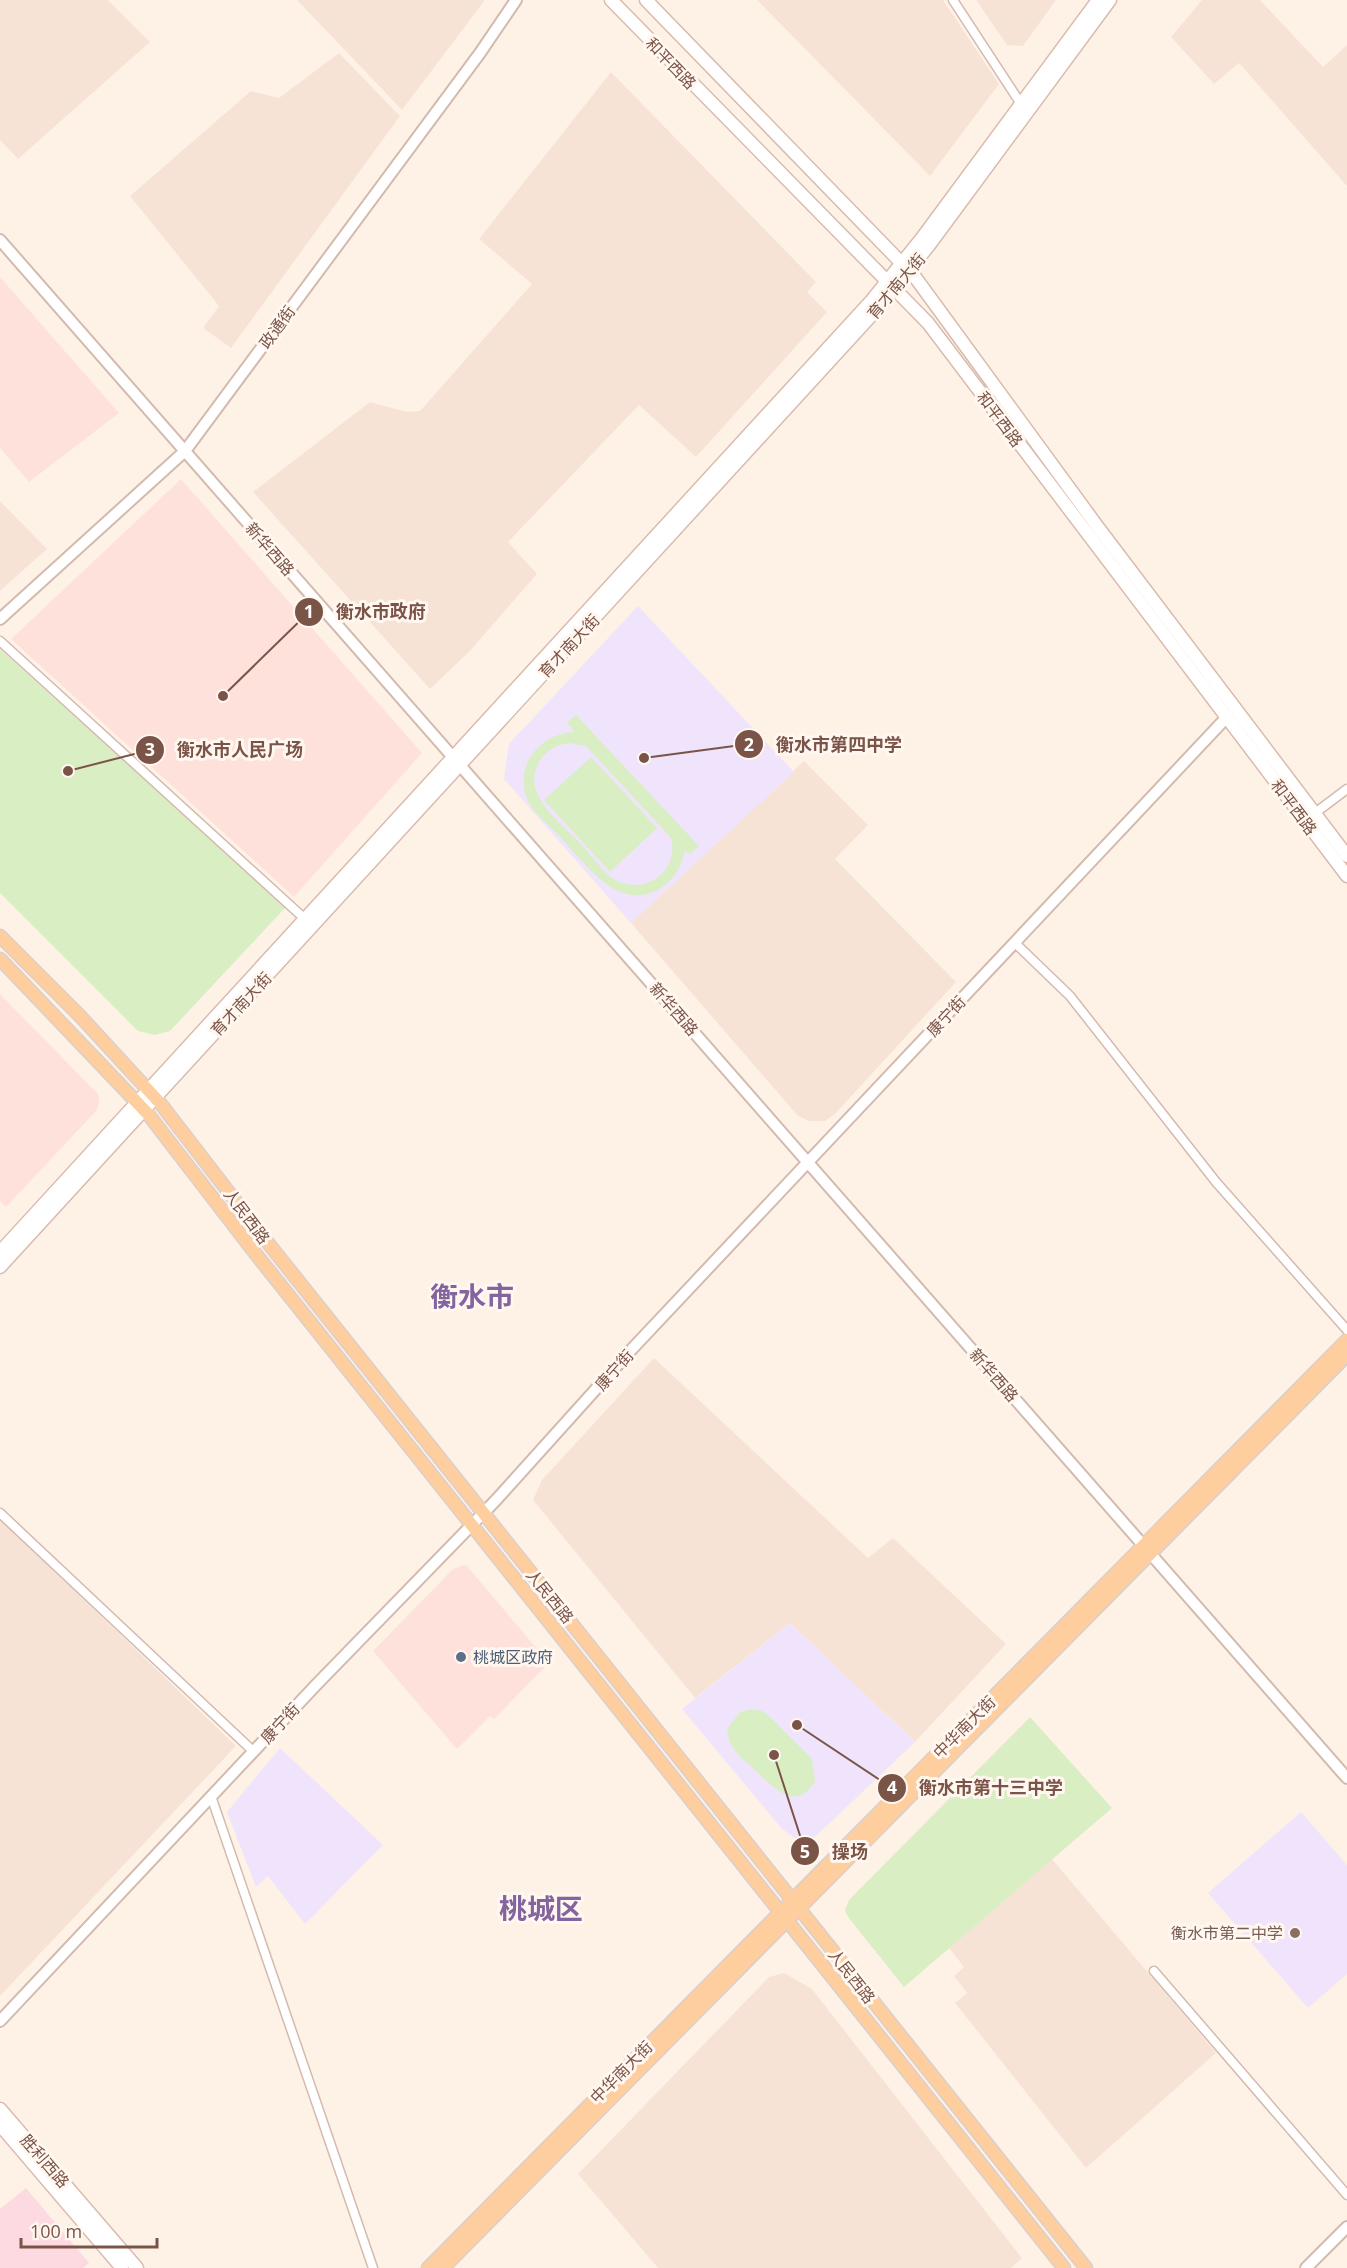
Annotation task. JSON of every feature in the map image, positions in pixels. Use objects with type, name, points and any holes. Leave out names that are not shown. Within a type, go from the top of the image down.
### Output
[{"type":"main road","name":"和平西路","points":[[611,0],[928,323],[1347,876]]},
{"type":"main road","name":"和平西路","points":[[646,0],[906,267],[939,308],[1097,526],[1347,856]]},
{"type":"main road","name":"育才南大街","points":[[906,267],[1098,0]]},
{"type":"main road","name":"育才南大街","points":[[0,1267],[141,1106],[891,285],[1110,0]]},
{"type":"main road","name":"育才南大街","points":[[152,1094],[305,919],[456,761]]},
{"type":"main road","name":"人民西路","points":[[0,936],[152,1094],[483,1513],[1086,2268]]},
{"type":"main road","name":"人民西路","points":[[0,959],[141,1106],[471,1525],[1064,2268]]},
{"type":"main road","name":"育才南大街","points":[[0,1252],[141,1106]]},
{"type":"main road","name":"中华南大街","points":[[1147,1550],[1347,1340]]},
{"type":"main road","name":"中华南大街","points":[[443,2268],[795,1904],[1147,1550],[1347,1355]]},
{"type":"main road","name":"中华南大街","points":[[428,2268],[784,1916]]},
{"type":"main road","name":"胜利西路","points":[[0,2109],[137,2268]]},
{"type":"main road","name":"胜利西路","points":[[0,2125],[122,2268]]},
{"type":"street","name":"政通街","points":[[0,619],[184,451],[480,53],[516,0]]},
{"type":"street","points":[[953,0],[1021,104]]},
{"type":"street","name":"新华西路","points":[[0,240],[1347,1778]]},
{"type":"street","points":[[0,641],[305,919]]},
{"type":"street","name":"康宁街","points":[[0,2021],[253,1751],[483,1513],[808,1162],[1226,718]]},
{"type":"street","points":[[1315,813],[1347,789]]},
{"type":"street","points":[[1015,943],[1070,996],[1216,1182],[1347,1330]]},
{"type":"street","points":[[0,1513],[253,1751]]},
{"type":"street","points":[[211,1796],[373,2268]]},
{"type":"street","points":[[1154,1971],[1347,2195]]},
{"type":"street","points":[[1306,2268],[1347,2227]]},
{"type":"shaded area","points":[[0,0],[108,0],[150,42],[18,159],[0,140]]},
{"type":"shaded area","points":[[297,0],[485,0],[402,110]]},
{"type":"shaded area","points":[[757,0],[943,0],[999,84],[930,176]]},
{"type":"shaded area","points":[[976,0],[1056,0],[1023,46],[1007,45]]},
{"type":"shaded area","points":[[1202,0],[1260,0],[1323,67],[1347,45],[1347,186],[1239,63],[1214,84],[1171,37]]},
{"type":"shaded area","points":[[339,53],[400,116],[231,348],[203,328],[219,306],[130,196],[251,91],[279,98]]},
{"type":"shaded area","points":[[611,72],[816,282],[807,292],[827,312],[696,457],[639,405],[508,542],[537,574],[469,652],[430,689],[253,492],[370,402],[407,412],[420,411],[532,284],[479,239]]},
{"type":"shaded area","points":[[0,277],[119,413],[29,482],[0,448]]},
{"type":"shaded area","points":[[181,479],[422,753],[294,897],[11,639]]},
{"type":"shaded area","points":[[0,501],[47,549],[0,591]]},
{"type":"shaded area","points":[[638,606],[794,772],[631,923],[504,779],[509,744]]},
{"type":"shaded area","points":[[804,761],[868,825],[835,859],[956,982],[835,1114],[825,1121],[809,1121],[798,1116],[631,923]]},
{"type":"shaded area","points":[[0,994],[98,1094],[99,1102],[97,1110],[6,1207],[0,1201]]},
{"type":"shaded area","points":[[654,1358],[868,1558],[893,1538],[1006,1644],[915,1742],[790,1623],[695,1698],[533,1500],[542,1480]]},
{"type":"shaded area","points":[[0,1519],[236,1746],[0,1996]]},
{"type":"shaded area","name":"桃城区政府","points":[[464,1565],[549,1663],[494,1719],[490,1716],[457,1749],[373,1651],[453,1569]]},
{"type":"shaded area","points":[[790,1623],[915,1742],[813,1839],[795,1838],[782,1829],[682,1709]]},
{"type":"shaded area","points":[[280,1748],[383,1845],[305,1924],[268,1876],[256,1887],[227,1812]]},
{"type":"shaded area","name":"衡水市第二中学","points":[[1301,1812],[1347,1865],[1347,1974],[1308,2008],[1208,1893]]},
{"type":"shaded area","points":[[1052,1859],[1216,2053],[1086,2168],[955,2003],[967,1993],[954,1976],[964,1967],[949,1948]]},
{"type":"shaded area","points":[[784,1973],[812,1989],[1022,2258],[1011,2268],[658,2268],[578,2174],[769,1977]]},
{"type":"shaded area","points":[[26,2188],[89,2263],[83,2268],[0,2268],[0,2209]]},
{"type":"green space","points":[[0,649],[286,907],[170,1031],[155,1035],[138,1031],[0,893]]},
{"type":"green space","points":[[576,715],[699,846],[690,854],[685,850],[677,871],[661,888],[645,894],[631,895],[604,882],[537,814],[527,799],[524,774],[533,753],[551,738],[575,732],[567,723]],"holes":[[[569,743],[586,746],[671,838],[672,850],[666,869],[650,882],[640,885],[629,884],[612,878],[555,818],[539,797],[535,786],[535,774],[545,754]]]},
{"type":"green space","points":[[591,757],[657,828],[610,872],[544,800]]},
{"type":"green space","points":[[751,1709],[762,1711],[769,1716],[812,1759],[815,1781],[808,1791],[792,1796],[784,1794],[734,1750],[727,1729],[740,1712]]},
{"type":"green space","points":[[1030,1717],[1112,1808],[904,1987],[848,1917],[845,1910],[849,1900]]},
{"type":"place","name":"衡水市政府","points":[[223,696]]},
{"type":"place","name":"衡水市第四中学","points":[[644,758]]},
{"type":"place","name":"衡水市人民广场","points":[[68,771]]},
{"type":"place","name":"桃城区政府","points":[[461,1657]]},
{"type":"place","name":"衡水市第十三中学","points":[[797,1725]]},
{"type":"place","name":"操场","points":[[774,1755]]},
{"type":"place","name":"衡水市第二中学","points":[[1295,1933]]},
{"type":"district","name":"衡水市","points":[[472,1296]]},
{"type":"district","name":"桃城区","points":[[541,1908]]}]
